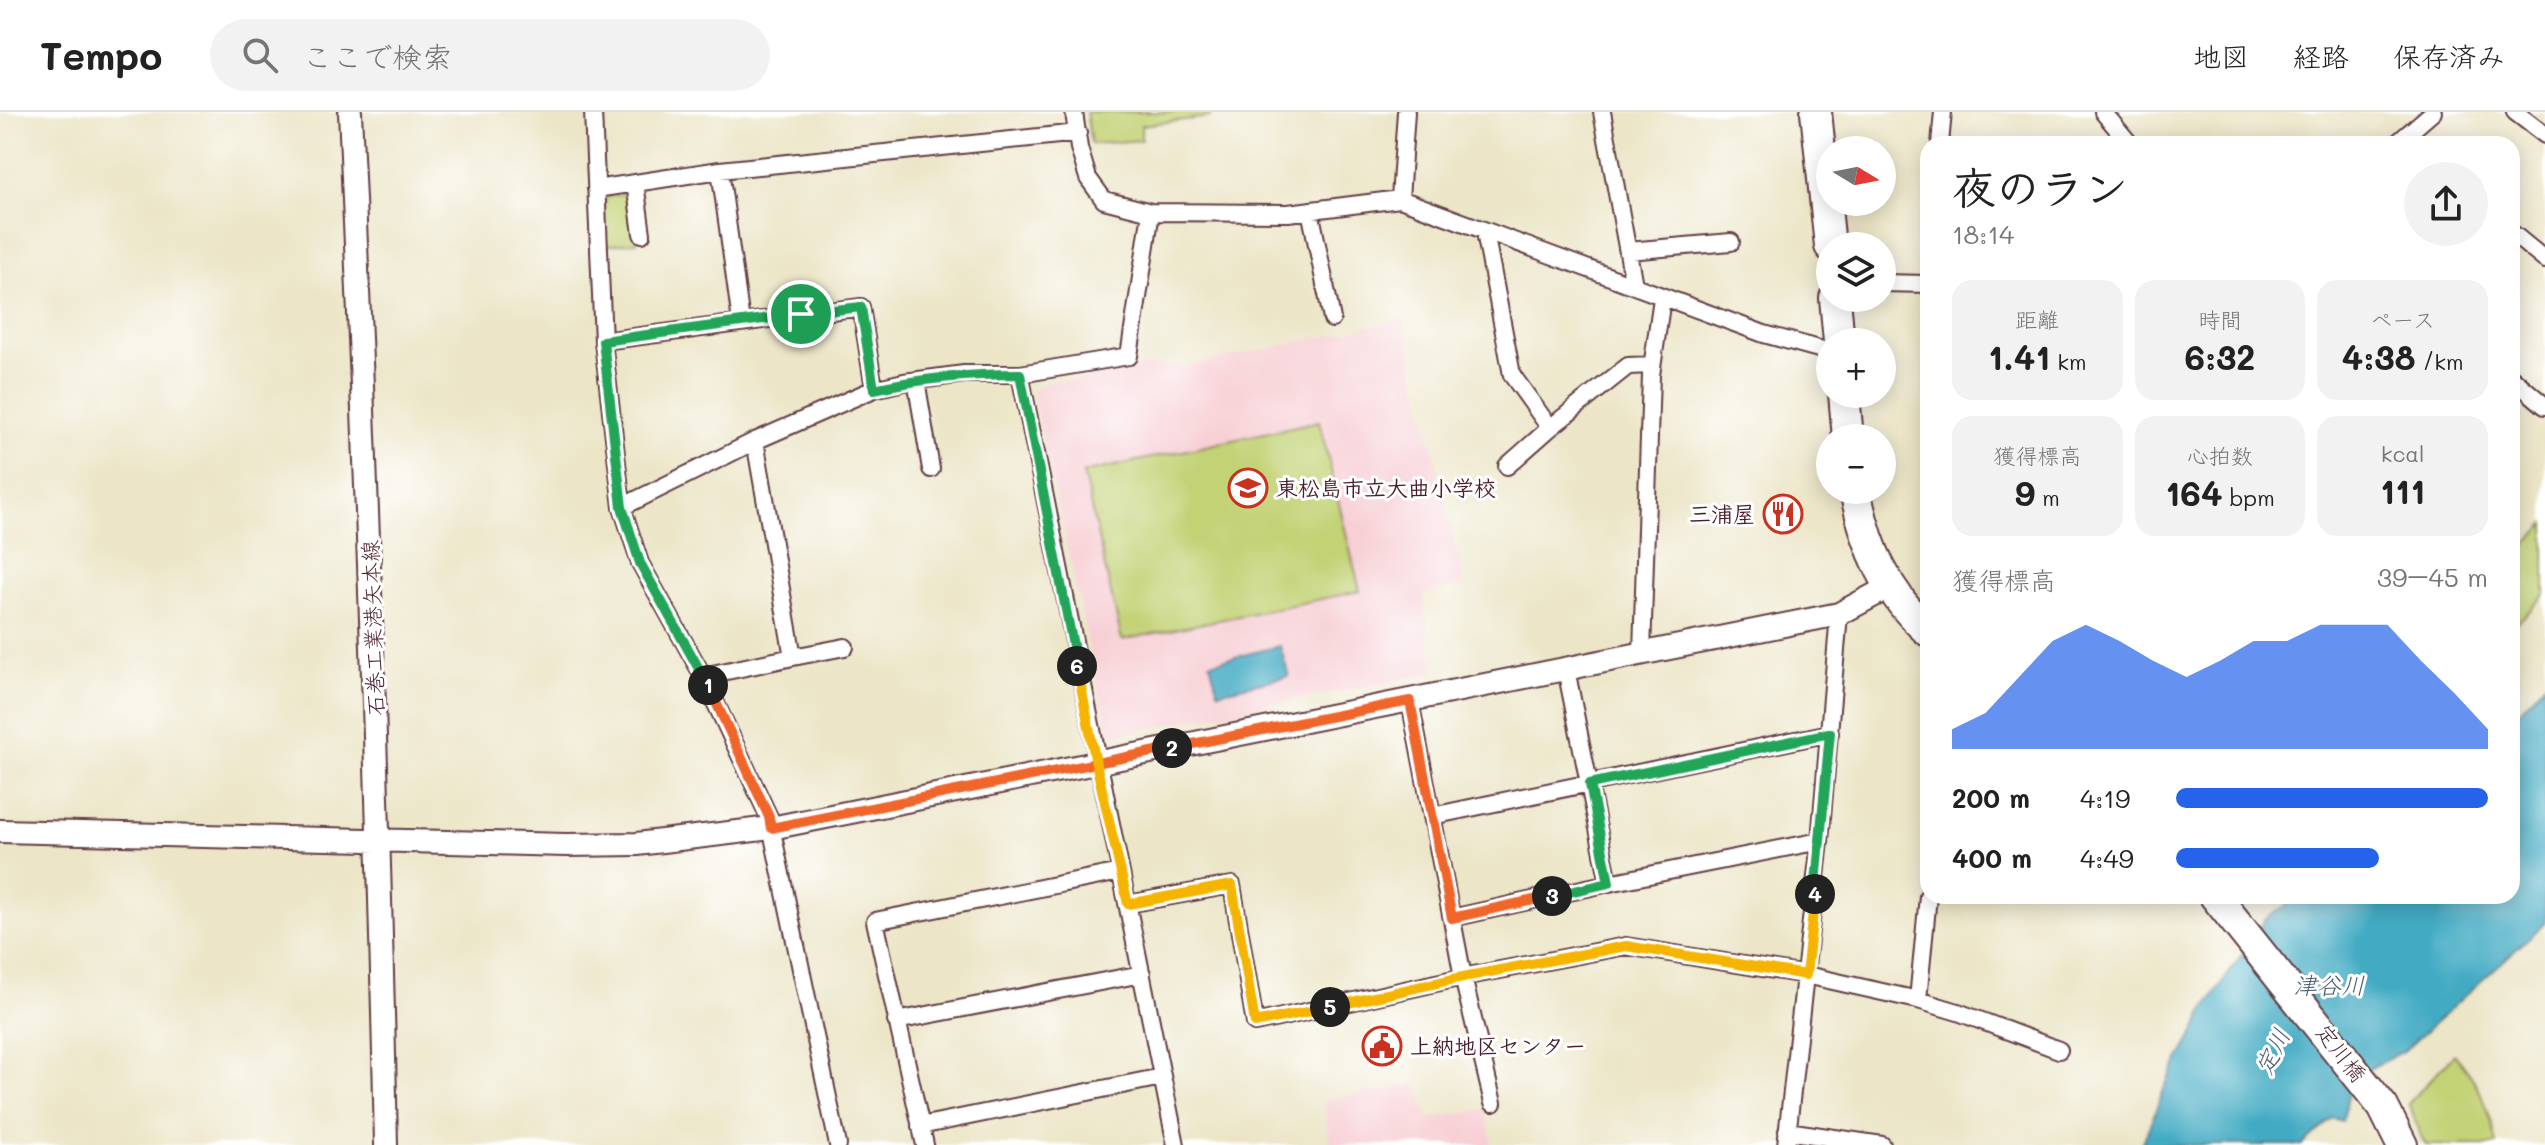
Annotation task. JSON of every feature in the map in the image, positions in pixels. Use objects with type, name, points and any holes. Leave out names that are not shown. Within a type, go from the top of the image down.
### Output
[{"type":"highway","points":[[1816,112],[1829,232]]},
{"type":"highway","points":[[1859,504],[1889,587],[1906,611],[1920,624]]},
{"type":"highway","name":"定川橋","points":[[2229,905],[2383,1107],[2402,1145]]},
{"type":"street","name":"石巻工業港矢本線","points":[[350,112],[368,486],[386,1145]]},
{"type":"street","points":[[593,112],[603,341],[622,507],[640,563],[703,676],[769,817],[838,1145]]},
{"type":"street","points":[[1074,112],[1079,148],[1088,178],[1104,200],[1151,212],[1288,213],[1400,199],[1662,298],[1764,334],[1816,348]]},
{"type":"street","points":[[1400,199],[1406,112]]},
{"type":"street","points":[[1602,112],[1634,285]]},
{"type":"street","points":[[1941,136],[1943,112]]},
{"type":"street","points":[[2103,112],[2123,136]]},
{"type":"street","points":[[2407,136],[2433,112]]},
{"type":"street","points":[[2515,112],[2545,135]]},
{"type":"street","points":[[596,189],[720,170],[1078,133]]},
{"type":"street","points":[[720,170],[741,322]]},
{"type":"street","points":[[635,183],[642,234]]},
{"type":"street","points":[[1310,210],[1332,319]]},
{"type":"street","points":[[622,507],[755,441],[874,389],[964,374],[1020,374],[1129,356],[1151,212]]},
{"type":"street","points":[[1485,232],[1512,375],[1550,428]]},
{"type":"street","points":[[2520,240],[2545,260]]},
{"type":"street","points":[[1628,251],[1731,242]]},
{"type":"street","points":[[1896,283],[1920,284]]},
{"type":"street","points":[[1642,653],[1652,365],[1662,298]]},
{"type":"street","points":[[603,341],[861,307],[874,389]]},
{"type":"street","points":[[1507,466],[1628,366],[1652,365]]},
{"type":"street","points":[[1020,374],[1096,763],[1128,904],[1176,1145]]},
{"type":"street","points":[[916,380],[931,469]]},
{"type":"street","points":[[2520,385],[2545,406]]},
{"type":"street","points":[[755,441],[793,657]]},
{"type":"street","points":[[0,831],[637,844],[771,828],[1839,614],[1889,587]]},
{"type":"street","points":[[1839,614],[1820,841],[1787,1138],[1882,1145]]},
{"type":"street","points":[[703,676],[845,647]]},
{"type":"street","points":[[1566,669],[1609,883]]},
{"type":"street","points":[[1410,701],[1463,977],[1493,1103]]},
{"type":"street","points":[[1432,816],[1830,733]]},
{"type":"street","points":[[1452,918],[1820,841]]},
{"type":"street","points":[[925,1145],[875,921],[1120,872]]},
{"type":"street","points":[[1128,904],[1232,885],[1255,1023],[1463,977],[1626,946],[1806,975],[1918,1000],[2059,1050]]},
{"type":"street","points":[[1918,1000],[1927,904]]},
{"type":"street","points":[[896,1021],[1142,974]]},
{"type":"street","points":[[920,1126],[1162,1077]]},
{"type":"shaded area","name":"東松島市立大曲小学校","points":[[1403,319],[1464,584],[1423,595],[1434,673],[1109,736],[1032,391],[1045,383],[1148,365],[1185,367]]},
{"type":"shaded area","points":[[1418,1084],[1428,1119],[1485,1109],[1492,1145],[1330,1145],[1324,1100]]},
{"type":"green space","points":[[1086,112],[1210,112],[1210,117],[1141,125],[1141,140],[1091,144]]},
{"type":"green space","points":[[626,194],[632,201],[637,242],[604,246],[602,206],[609,196]]},
{"type":"green space","points":[[1319,421],[1360,591],[1122,640],[1083,473]]},
{"type":"green space","points":[[2545,524],[2545,595],[2520,620],[2520,551]]},
{"type":"green space","points":[[2454,1054],[2471,1075],[2482,1096],[2497,1145],[2426,1145],[2408,1104]]},
{"type":"water","points":[[1280,646],[1289,676],[1218,692],[1210,663]]},
{"type":"water","name":"津谷川","points":[[2545,683],[2545,923],[2404,1051],[2353,1077],[2342,1121],[2333,1118],[2303,1145],[2142,1145],[2166,1084],[2203,1012],[2265,920],[2288,904],[2520,904],[2520,710]]},
{"type":"place","name":"東松島市立大曲小学校","points":[[1248,488]]},
{"type":"place","name":"三浦屋","points":[[1783,514]]},
{"type":"place","name":"上納地区センター","points":[[1382,1046]]},
{"type":"route","points":[[801,314],[603,341],[622,507],[640,563],[703,676],[769,817],[771,828],[992,785],[1096,763],[1410,701],[1452,918],[1609,883],[1590,784],[1830,733],[1806,975],[1626,946],[1463,977],[1255,1023],[1232,885],[1128,904],[1096,763],[1093,753],[1020,374],[964,374],[874,389],[861,307],[801,314]]},
{"type":"water label","name":"定川","points":[[2273,1052]]}]
